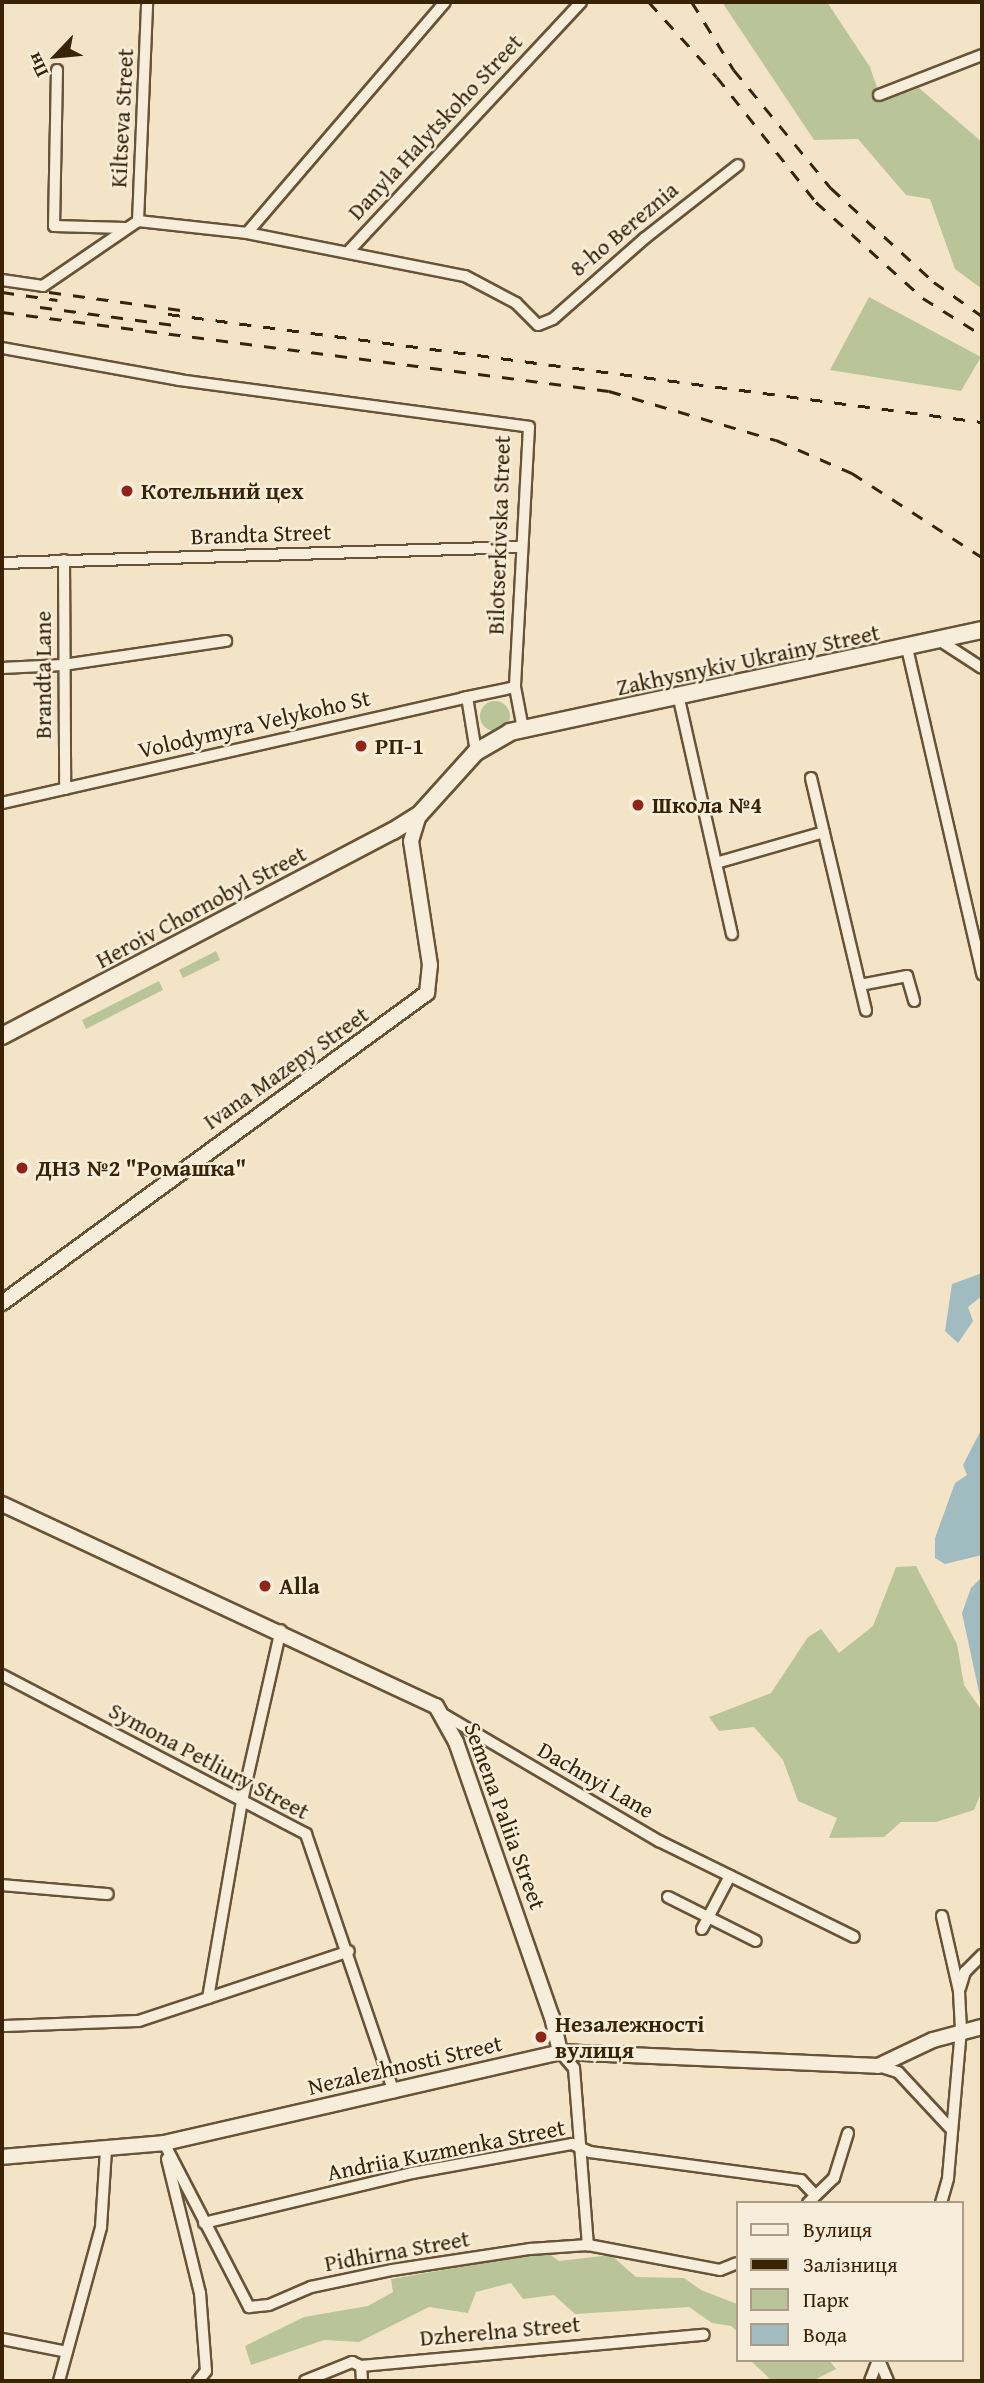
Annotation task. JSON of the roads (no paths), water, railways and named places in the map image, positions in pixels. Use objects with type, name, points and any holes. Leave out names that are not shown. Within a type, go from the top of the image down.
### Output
[{"type":"main road","name":"Zakhysnykiv Ukrainy Street","points":[[523,729],[679,699],[982,630]]},
{"type":"main road","points":[[419,815],[489,741],[523,729]]},
{"type":"main road","name":"Heroiv Chornobyl Street","points":[[2,1036],[419,815]]},
{"type":"street","name":"Kiltseva Street","points":[[2,280],[43,286],[138,221],[147,2]]},
{"type":"street","points":[[247,233],[445,2]]},
{"type":"street","name":"Danyla Halytskoho Street","points":[[349,251],[581,2]]},
{"type":"street","points":[[879,95],[982,55]]},
{"type":"street","points":[[57,70],[54,226],[125,228]]},
{"type":"street","name":"8-ho Bereznia","points":[[349,251],[465,276],[516,303],[538,325],[553,319],[645,238],[738,165]]},
{"type":"street","points":[[138,221],[247,233],[349,251]]},
{"type":"street","name":"Bilotserkivska Street","points":[[2,348],[179,380],[529,427],[515,687],[523,729]]},
{"type":"street","name":"Brandta Street","points":[[2,563],[522,547]]},
{"type":"street","name":"Brandta Lane","points":[[64,561],[65,789]]},
{"type":"street","points":[[939,640],[982,668]]},
{"type":"street","points":[[2,668],[63,665],[226,641]]},
{"type":"street","points":[[907,648],[982,974]]},
{"type":"street","name":"Volodymyra Velykoho St","points":[[2,803],[515,687]]},
{"type":"street","points":[[467,697],[476,752]]},
{"type":"street","points":[[679,699],[732,934]]},
{"type":"street","points":[[811,778],[866,1011]]},
{"type":"street","name":"Ivana Mazepy Street","points":[[2,1303],[427,993],[430,965],[411,841],[419,815]]},
{"type":"street","points":[[716,863],[824,832]]},
{"type":"street","points":[[860,985],[907,976],[915,1001]]},
{"type":"street","name":"Semena Paliia Street","points":[[2,1504],[427,1699],[443,1714],[552,2017],[560,2052],[574,2068],[588,2245]]},
{"type":"street","points":[[208,1998],[242,1801],[281,1630]]},
{"type":"street","name":"Symona Petliury Street","points":[[2,1675],[306,1834],[349,1951],[394,2092]]},
{"type":"street","name":"Dachnyi Lane","points":[[443,1714],[659,1841],[854,1937]]},
{"type":"street","points":[[704,1924],[730,1876]]},
{"type":"street","points":[[2,1885],[108,1894]]},
{"type":"street","points":[[668,1897],[704,1924],[756,1941]]},
{"type":"street","points":[[942,1916],[959,1991],[961,2030],[950,2129],[948,2178],[942,2201]]},
{"type":"street","points":[[2,2025],[139,2021],[349,1951]]},
{"type":"street","points":[[959,1991],[965,1972],[982,1955]]},
{"type":"street","name":"Nezalezhnosti Street","points":[[2,2157],[106,2151],[164,2143],[560,2052],[878,2066],[961,2030],[982,2027]]},
{"type":"street","points":[[878,2066],[898,2072],[950,2129]]},
{"type":"street","points":[[811,2199],[834,2178],[848,2133]]},
{"type":"street","points":[[164,2143],[198,2286],[206,2376],[198,2381]]},
{"type":"street","name":"Pidhirna Street","points":[[164,2143],[249,2306],[269,2305],[311,2287],[392,2270],[588,2245],[720,2270],[736,2263]]},
{"type":"street","name":"Andriia Kuzmenka Street","points":[[204,2222],[382,2184],[412,2173],[572,2144],[590,2152],[801,2180],[811,2199]]},
{"type":"street","points":[[59,2381],[101,2227],[106,2151]]},
{"type":"street","name":"Dzherelna Street","points":[[305,2381],[345,2364],[361,2366],[705,2335]]},
{"type":"street","points":[[2,2339],[67,2351]]},
{"type":"street","points":[[870,2381],[878,2362]]},
{"type":"street","points":[[880,2362],[888,2381]]},
{"type":"street","points":[[361,2366],[362,2381]]},
{"type":"water","points":[[982,1273],[982,1296],[968,1307],[973,1321],[958,1343],[945,1331],[952,1284]]},
{"type":"water","points":[[980,1432],[982,1555],[945,1564],[935,1558],[935,1538],[955,1483],[967,1475],[963,1465]]},
{"type":"water","points":[[982,1577],[982,1706],[962,1613],[971,1588]]},
{"type":"railway","points":[[649,2],[717,77],[816,202],[923,298],[982,335]]},
{"type":"railway","points":[[692,2],[734,70],[831,188],[934,282],[982,316]]},
{"type":"railway","points":[[2,292],[57,300]]},
{"type":"railway","points":[[49,292],[181,310]]},
{"type":"railway","points":[[40,307],[182,326]]},
{"type":"railway","points":[[2,312],[609,391],[776,440],[852,473],[982,557]]},
{"type":"railway","points":[[168,314],[982,422]]},
{"type":"place","name":"Котельний цех","points":[[127,491]]},
{"type":"place","name":"РП-1","points":[[361,746]]},
{"type":"place","name":"Школа №4","points":[[638,805]]},
{"type":"place","name":"ДНЗ №2 \"Ромашка\"","points":[[22,1168]]},
{"type":"place","name":"Alla","points":[[265,1586]]},
{"type":"place","name":"Незалежності вулиця","points":[[541,2037]]}]
